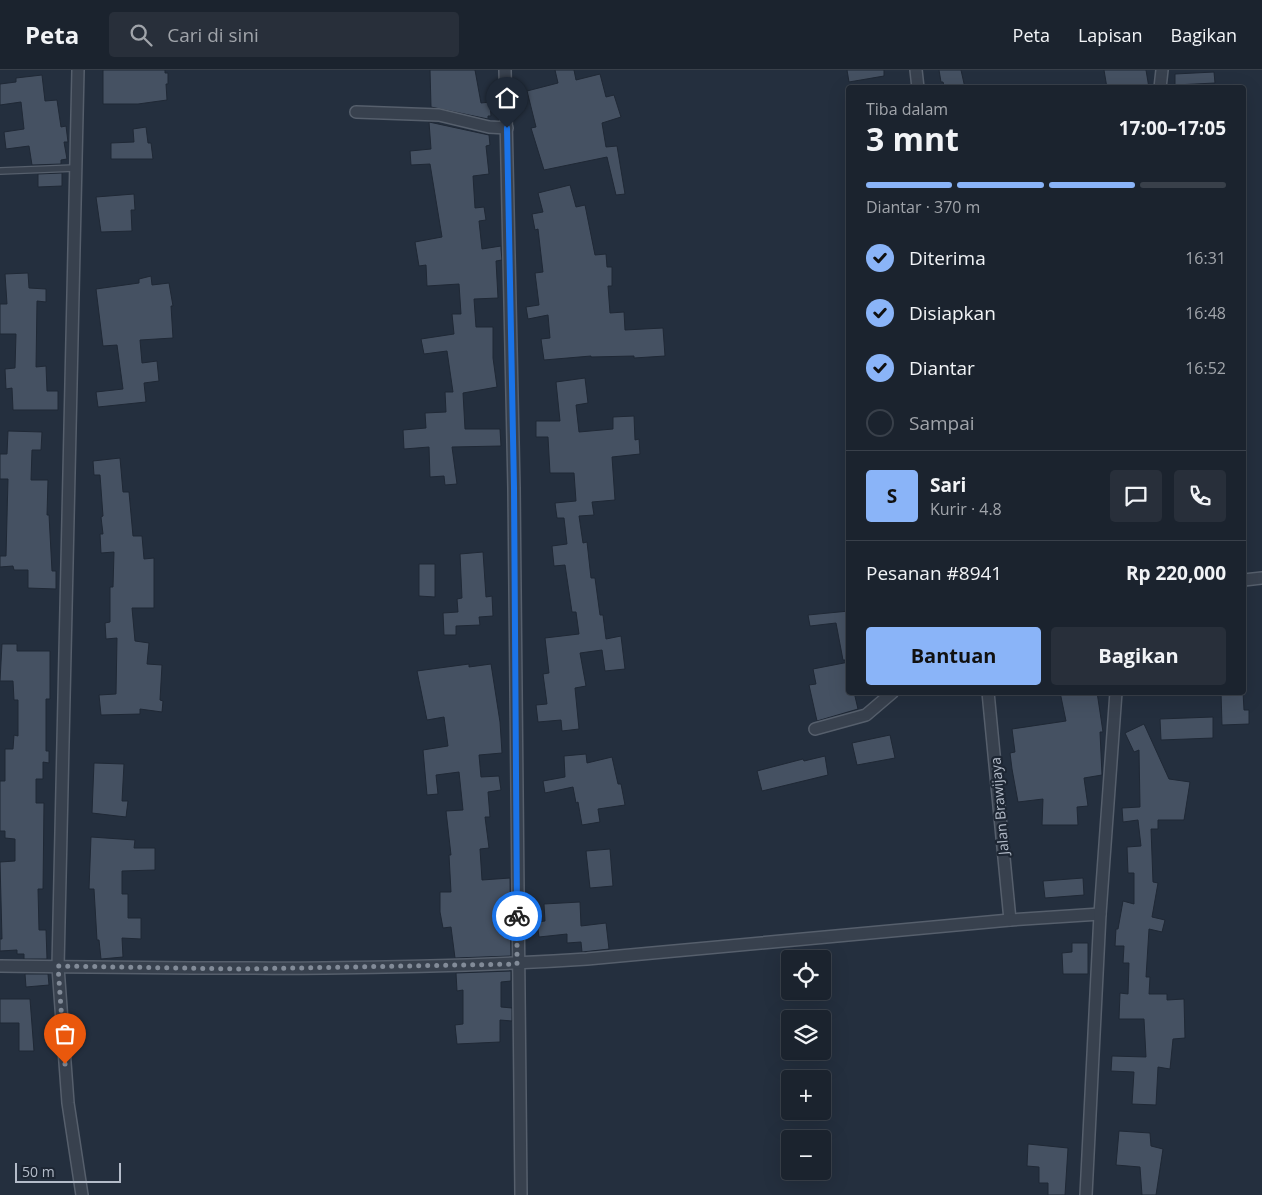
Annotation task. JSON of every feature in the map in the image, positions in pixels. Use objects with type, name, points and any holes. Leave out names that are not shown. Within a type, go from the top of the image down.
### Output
[{"type":"street","points":[[78,70],[58,966],[68,1103],[82,1195]]},
{"type":"street","points":[[505,70],[514,498],[517,964],[521,1195]]},
{"type":"street","points":[[916,70],[918,85]]},
{"type":"street","points":[[1160,85],[1162,70]]},
{"type":"street","points":[[356,112],[438,115],[489,127],[507,128]]},
{"type":"street","points":[[1246,580],[1262,578]]},
{"type":"street","points":[[815,728],[866,716],[890,695]]},
{"type":"street","name":"Jalan Brawijaya","points":[[988,695],[1010,920]]},
{"type":"street","points":[[1086,1195],[1100,914],[1116,695]]},
{"type":"street","points":[[0,966],[240,969],[517,964],[1010,920],[1100,914]]},
{"type":"lane","points":[[0,172],[75,168]]},
{"type":"building","points":[[103,70],[165,70],[165,73],[168,73],[168,84],[166,84],[167,100],[138,104],[103,104]]},
{"type":"building","points":[[430,70],[475,70],[481,103],[490,102],[491,116],[488,116],[488,119],[431,107]]},
{"type":"building","points":[[555,70],[574,70],[576,80],[600,74],[606,97],[614,95],[621,117],[602,123],[606,147],[617,146],[625,194],[616,195],[607,157],[544,170],[531,128],[536,127],[527,91],[558,83]]},
{"type":"building","points":[[847,70],[884,70],[884,76],[849,82]]},
{"type":"building","points":[[939,70],[961,70],[964,85],[944,85],[941,82]]},
{"type":"building","points":[[1104,70],[1146,70],[1148,85],[1106,85]]},
{"type":"building","points":[[1214,72],[1215,83],[1175,85],[1175,74]]},
{"type":"building","points":[[42,75],[45,101],[57,100],[61,127],[66,126],[68,142],[64,142],[67,159],[61,160],[61,164],[32,165],[29,146],[6,149],[4,132],[24,129],[21,102],[0,105],[0,84],[16,82],[16,78]]},
{"type":"building","points":[[429,122],[489,135],[490,145],[486,146],[489,174],[473,176],[475,208],[484,207],[486,220],[479,221],[482,249],[501,246],[502,260],[496,261],[498,298],[474,299],[476,327],[493,327],[493,358],[497,387],[463,393],[465,429],[500,429],[501,446],[452,447],[457,484],[445,485],[444,476],[430,477],[429,447],[404,449],[403,430],[426,428],[425,413],[446,412],[445,392],[453,392],[447,351],[424,354],[421,339],[454,334],[452,314],[461,314],[459,284],[427,286],[426,265],[419,266],[415,242],[442,237],[430,164],[411,165],[410,151],[431,149]]},
{"type":"building","points":[[146,127],[153,159],[111,159],[111,143],[134,142],[133,129]]},
{"type":"building","points":[[62,173],[62,186],[38,187],[38,174]]},
{"type":"building","points":[[570,185],[576,207],[585,205],[595,255],[606,254],[607,267],[612,267],[612,286],[608,286],[610,313],[624,312],[625,330],[663,328],[665,356],[634,358],[634,356],[591,356],[544,360],[541,339],[550,338],[548,315],[528,319],[526,307],[539,305],[535,273],[543,272],[538,229],[535,230],[532,214],[543,212],[538,193]]},
{"type":"building","points":[[134,194],[135,210],[131,210],[132,231],[101,232],[96,197]]},
{"type":"building","points":[[28,273],[29,288],[46,289],[46,302],[37,301],[36,367],[46,366],[47,391],[58,391],[58,410],[13,410],[12,388],[6,389],[5,369],[15,368],[16,334],[0,334],[0,304],[7,304],[5,274]]},
{"type":"building","points":[[151,276],[152,285],[169,283],[173,306],[171,306],[173,338],[140,340],[142,363],[157,361],[159,381],[144,383],[146,402],[98,407],[96,392],[123,389],[117,345],[103,346],[96,289],[139,283],[139,279]]},
{"type":"building","points":[[585,378],[588,403],[576,405],[579,432],[613,429],[613,417],[634,416],[635,440],[639,439],[640,454],[612,457],[615,500],[592,502],[594,515],[579,516],[583,543],[587,542],[591,578],[595,578],[600,615],[603,615],[606,639],[621,636],[625,669],[605,671],[602,650],[580,653],[586,686],[575,688],[579,729],[562,731],[561,720],[538,722],[536,705],[547,704],[543,674],[549,673],[545,638],[579,634],[576,612],[572,612],[565,565],[554,566],[552,546],[567,544],[564,518],[557,518],[555,503],[576,501],[574,473],[550,473],[548,437],[536,437],[536,421],[560,421],[556,382]]},
{"type":"building","points":[[8,431],[42,432],[41,450],[32,450],[31,480],[48,480],[47,515],[49,515],[52,571],[56,571],[56,589],[28,588],[28,570],[14,570],[13,566],[0,567],[0,556],[6,556],[8,479],[0,479],[0,454],[7,454]]},
{"type":"building","points":[[120,458],[123,492],[129,492],[133,536],[142,536],[144,559],[154,558],[154,608],[132,608],[135,641],[149,643],[147,664],[162,665],[160,700],[163,701],[162,712],[140,709],[140,714],[101,715],[99,695],[116,694],[117,638],[106,639],[105,623],[110,622],[110,587],[113,587],[114,552],[101,553],[100,534],[103,534],[101,517],[103,516],[100,475],[94,475],[93,461]]},
{"type":"building","points":[[483,552],[486,597],[492,596],[493,616],[479,617],[480,625],[456,626],[456,635],[444,635],[443,613],[458,612],[457,599],[462,598],[460,554]]},
{"type":"building","points":[[419,564],[435,564],[435,597],[419,596]]},
{"type":"building","points":[[846,611],[846,660],[843,660],[836,623],[810,626],[808,615]]},
{"type":"building","points":[[2,644],[17,644],[17,651],[50,651],[50,699],[46,699],[46,751],[49,751],[49,763],[43,762],[43,779],[36,779],[36,803],[44,803],[43,889],[38,889],[39,930],[46,930],[47,959],[24,959],[24,954],[17,954],[17,950],[0,951],[0,939],[2,939],[0,862],[15,861],[15,839],[5,838],[5,831],[0,831],[0,781],[5,781],[5,749],[13,749],[14,735],[18,736],[18,700],[14,700],[13,681],[0,681]]},
{"type":"building","points":[[846,663],[846,695],[855,695],[858,709],[817,721],[809,685],[816,684],[813,669]]},
{"type":"building","points":[[469,664],[469,667],[491,664],[500,722],[502,753],[479,755],[481,777],[499,776],[501,790],[488,792],[490,817],[485,817],[489,848],[480,849],[482,880],[510,878],[511,956],[455,958],[451,927],[443,928],[440,912],[440,892],[451,892],[449,855],[451,855],[446,811],[463,810],[459,772],[436,775],[438,794],[427,795],[423,750],[448,746],[444,717],[427,720],[417,671]]},
{"type":"building","points":[[1061,695],[1097,695],[1103,732],[1100,732],[1102,775],[1084,778],[1088,806],[1077,807],[1078,825],[1042,825],[1043,799],[1018,802],[1010,753],[1015,752],[1012,729],[1066,721]]},
{"type":"building","points":[[1221,695],[1243,695],[1244,710],[1249,710],[1249,724],[1222,725]]},
{"type":"building","points":[[1213,717],[1213,738],[1161,740],[1160,719]]},
{"type":"building","points":[[1144,724],[1169,779],[1190,782],[1184,820],[1158,820],[1158,829],[1151,829],[1153,882],[1158,883],[1152,917],[1165,920],[1162,932],[1149,929],[1146,977],[1150,977],[1149,994],[1167,994],[1167,1000],[1184,999],[1185,1038],[1173,1039],[1170,1069],[1158,1067],[1156,1105],[1132,1104],[1134,1072],[1111,1071],[1112,1056],[1146,1057],[1144,1019],[1119,1019],[1120,993],[1128,994],[1129,963],[1123,963],[1124,946],[1115,946],[1116,929],[1118,929],[1123,901],[1134,904],[1134,873],[1128,873],[1127,847],[1141,846],[1138,820],[1123,822],[1122,808],[1140,807],[1139,750],[1134,752],[1125,733]]},
{"type":"building","points":[[890,735],[895,758],[857,765],[852,743]]},
{"type":"building","points":[[586,754],[587,763],[612,757],[618,784],[621,784],[625,805],[598,809],[600,822],[582,825],[573,787],[545,793],[543,781],[565,777],[564,756]]},
{"type":"building","points":[[825,756],[828,775],[762,791],[757,771],[803,759],[804,761]]},
{"type":"building","points":[[94,763],[124,764],[122,801],[128,801],[126,817],[92,813]]},
{"type":"building","points":[[91,837],[135,840],[134,848],[155,848],[155,870],[122,871],[122,894],[128,894],[128,918],[141,918],[141,939],[122,938],[123,957],[101,959],[99,940],[97,940],[94,889],[89,889]]},
{"type":"building","points":[[610,849],[613,886],[590,888],[586,851]]},
{"type":"building","points":[[1083,878],[1084,895],[1045,898],[1043,881]]},
{"type":"building","points":[[580,902],[581,926],[606,923],[609,949],[582,952],[581,942],[567,943],[567,934],[539,937],[537,922],[545,921],[544,904]]},
{"type":"building","points":[[1072,943],[1088,943],[1088,974],[1063,974],[1062,953],[1072,952]]},
{"type":"building","points":[[511,971],[511,981],[501,982],[501,1007],[512,1008],[512,1021],[500,1020],[500,1042],[457,1044],[455,1025],[463,1024],[463,990],[457,991],[456,973]]},
{"type":"building","points":[[25,974],[48,974],[49,985],[26,987]]},
{"type":"building","points":[[0,999],[30,999],[34,1051],[19,1051],[19,1023],[0,1023]]},
{"type":"building","points":[[1119,1131],[1150,1133],[1151,1146],[1163,1149],[1156,1195],[1142,1195],[1140,1167],[1116,1165]]},
{"type":"building","points":[[1028,1144],[1068,1148],[1065,1195],[1048,1195],[1048,1183],[1039,1183],[1039,1167],[1027,1166]]},
{"type":"way so far","points":[[65,1064],[58,966],[240,969],[517,964],[517,916]]},
{"type":"route","points":[[507,128],[514,488],[517,916]]}]
